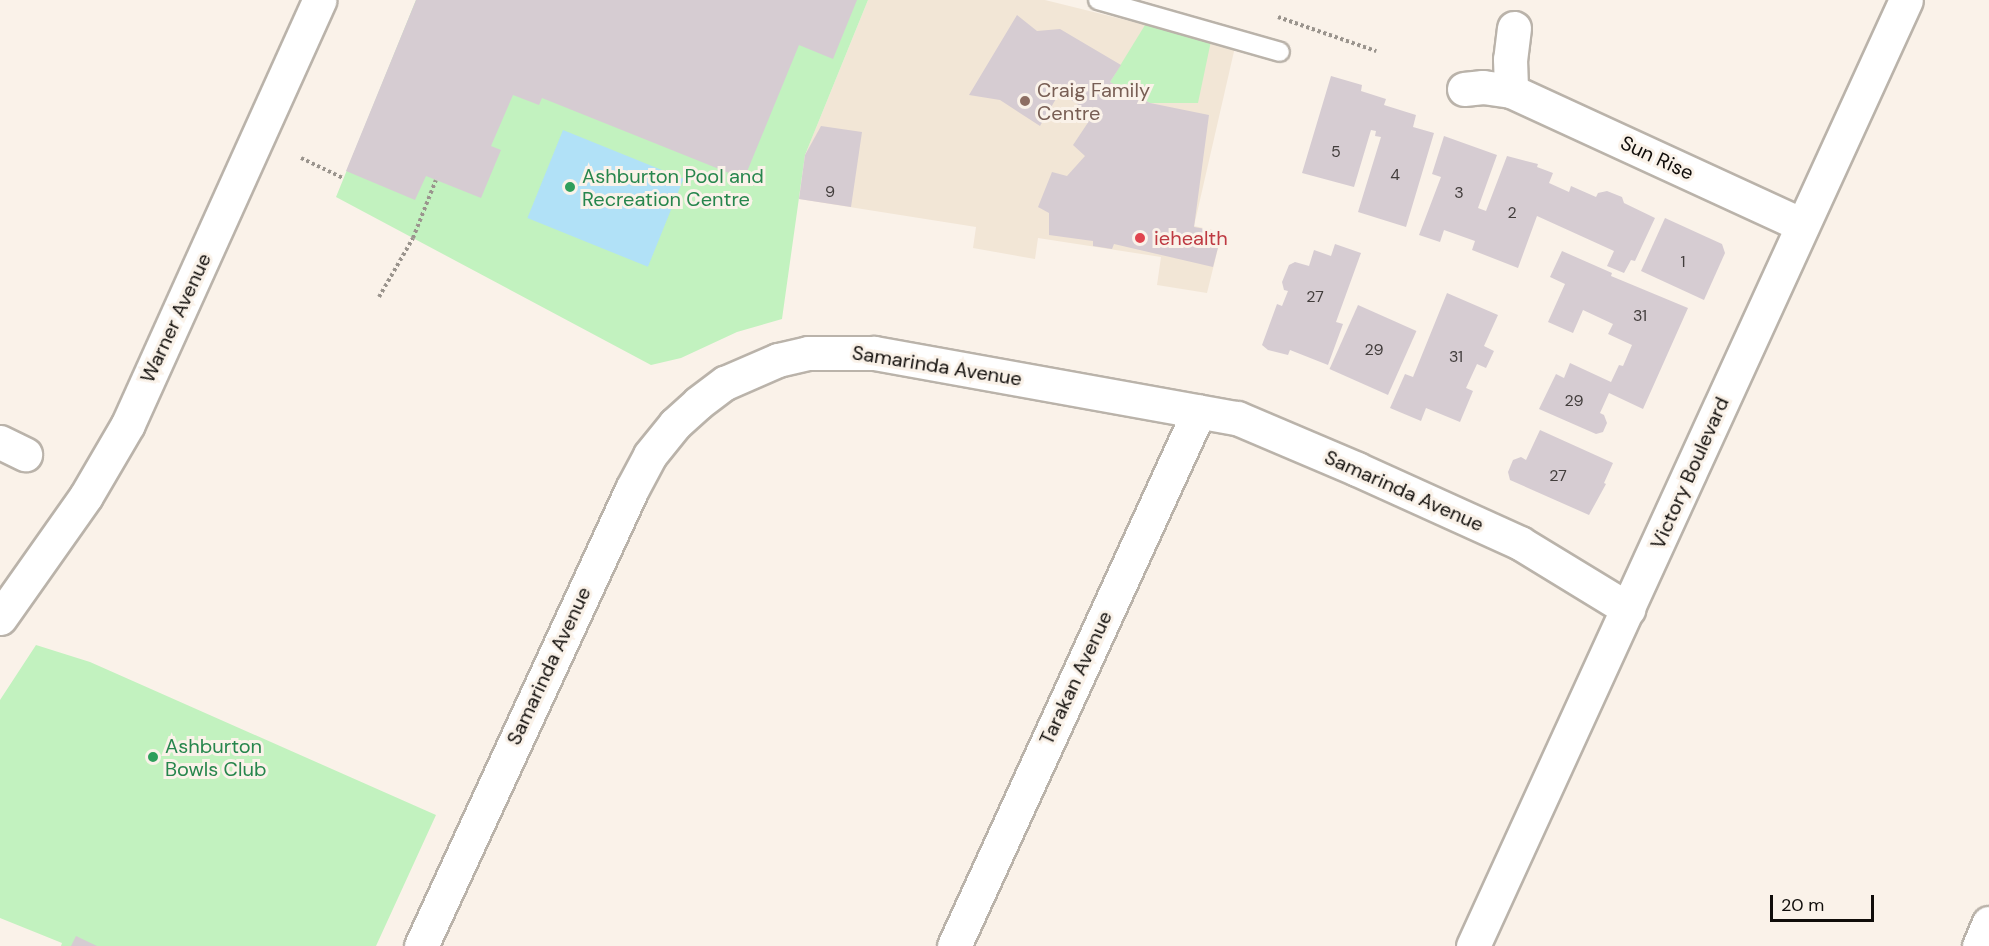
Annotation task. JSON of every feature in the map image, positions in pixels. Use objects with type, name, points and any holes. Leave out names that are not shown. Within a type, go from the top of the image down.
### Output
[{"type":"street","name":"Warner Avenue","points":[[0,618],[86,496],[128,424],[319,0]]},
{"type":"street","name":"Victory Boulevard","points":[[1473,946],[1906,0]]},
{"type":"street","points":[[1511,91],[1510,59],[1514,28]]},
{"type":"street","name":"Sun Rise","points":[[1464,89],[1484,87],[1511,91],[1802,225]]},
{"type":"street","name":"Samarinda Avenue","points":[[421,946],[627,500],[650,455],[675,424],[725,383],[777,360],[808,353],[852,351],[874,353],[1199,411],[1256,425],[1635,595]]},
{"type":"street","name":"Tarakan Avenue","points":[[954,946],[1199,411]]},
{"type":"street","points":[[1979,946],[1989,923]]},
{"type":"lane","points":[[1098,0],[1280,52]]},
{"type":"path","points":[[1278,17],[1376,51]]},
{"type":"path","points":[[301,158],[344,178]]},
{"type":"path","points":[[379,297],[413,238],[436,180]]},
{"type":"shaded area","name":"Craig Family Centre","points":[[868,0],[1045,0],[1235,47],[1194,226],[1222,232],[1207,293],[1157,285],[1161,257],[1038,238],[1035,259],[973,248],[976,227],[799,199],[805,155]]},
{"type":"green space","name":"Ashburton Pool and Recreation Centre","points":[[416,0],[868,0],[805,155],[782,319],[737,332],[681,358],[651,365],[336,197]]},
{"type":"green space","points":[[1145,25],[1211,41],[1198,103],[1150,103],[1110,82]]},
{"type":"green space","name":"Ashburton Bowls Club","points":[[36,645],[90,662],[436,815],[376,946],[61,946],[62,943],[0,918],[0,700]]},
{"type":"water","points":[[563,130],[684,179],[648,267],[527,218]]},
{"type":"building","points":[[416,0],[857,0],[833,59],[799,45],[744,179],[542,98],[539,105],[513,95],[491,146],[501,150],[481,198],[426,176],[415,200],[346,171]]},
{"type":"building","points":[[1017,15],[1037,31],[1060,29],[1121,65],[1110,82],[1150,103],[1209,115],[1194,227],[1222,232],[1213,267],[1114,244],[1112,249],[1093,246],[1093,241],[1049,235],[1049,213],[1038,207],[1052,172],[1067,176],[1085,156],[1073,145],[1093,115],[1060,92],[1040,126],[1000,100],[969,95]]},
{"type":"building","points":[[1331,76],[1362,85],[1361,91],[1386,99],[1384,105],[1416,115],[1413,127],[1434,133],[1406,227],[1358,212],[1381,137],[1375,136],[1376,131],[1371,130],[1354,187],[1302,173]]},
{"type":"building","points":[[821,126],[862,132],[851,207],[799,199],[805,155]]},
{"type":"building","points":[[1444,136],[1497,155],[1478,208],[1486,211],[1507,156],[1538,164],[1537,167],[1553,173],[1549,183],[1569,192],[1571,186],[1596,197],[1598,193],[1607,191],[1622,197],[1624,203],[1655,218],[1635,261],[1631,260],[1624,273],[1607,266],[1614,251],[1537,216],[1518,268],[1472,250],[1475,241],[1444,230],[1440,242],[1419,235],[1441,177],[1432,174]]},
{"type":"building","points":[[1665,218],[1722,244],[1725,253],[1704,300],[1641,271]]},
{"type":"building","points":[[1335,244],[1361,253],[1336,322],[1343,324],[1328,365],[1290,350],[1288,355],[1268,350],[1262,345],[1277,304],[1282,306],[1288,291],[1284,290],[1282,282],[1289,265],[1295,262],[1309,266],[1314,250],[1331,256]]},
{"type":"building","points":[[1562,251],[1612,273],[1611,276],[1688,308],[1643,409],[1609,393],[1600,413],[1604,415],[1607,423],[1603,432],[1596,434],[1539,409],[1556,374],[1564,378],[1570,363],[1611,382],[1619,365],[1623,366],[1632,345],[1608,334],[1613,324],[1583,310],[1573,333],[1548,322],[1565,284],[1550,277]]},
{"type":"building","points":[[1447,293],[1498,315],[1484,346],[1494,351],[1486,368],[1477,364],[1466,388],[1473,391],[1460,422],[1426,408],[1421,421],[1390,408],[1405,374],[1413,377]]},
{"type":"building","points":[[1358,305],[1416,331],[1388,395],[1330,369]]},
{"type":"building","points":[[1540,430],[1613,463],[1604,483],[1606,484],[1589,515],[1510,480],[1508,472],[1513,460],[1521,457],[1526,460]]},
{"type":"building","points":[[76,936],[97,946],[71,946]]},
{"type":"place","name":"Craig Family Centre","points":[[1025,101]]},
{"type":"place","name":"Ashburton Pool and Recreation Centre","points":[[570,187]]},
{"type":"place","name":"iehealth","points":[[1140,238]]},
{"type":"place","name":"Ashburton Bowls Club","points":[[153,757]]}]
